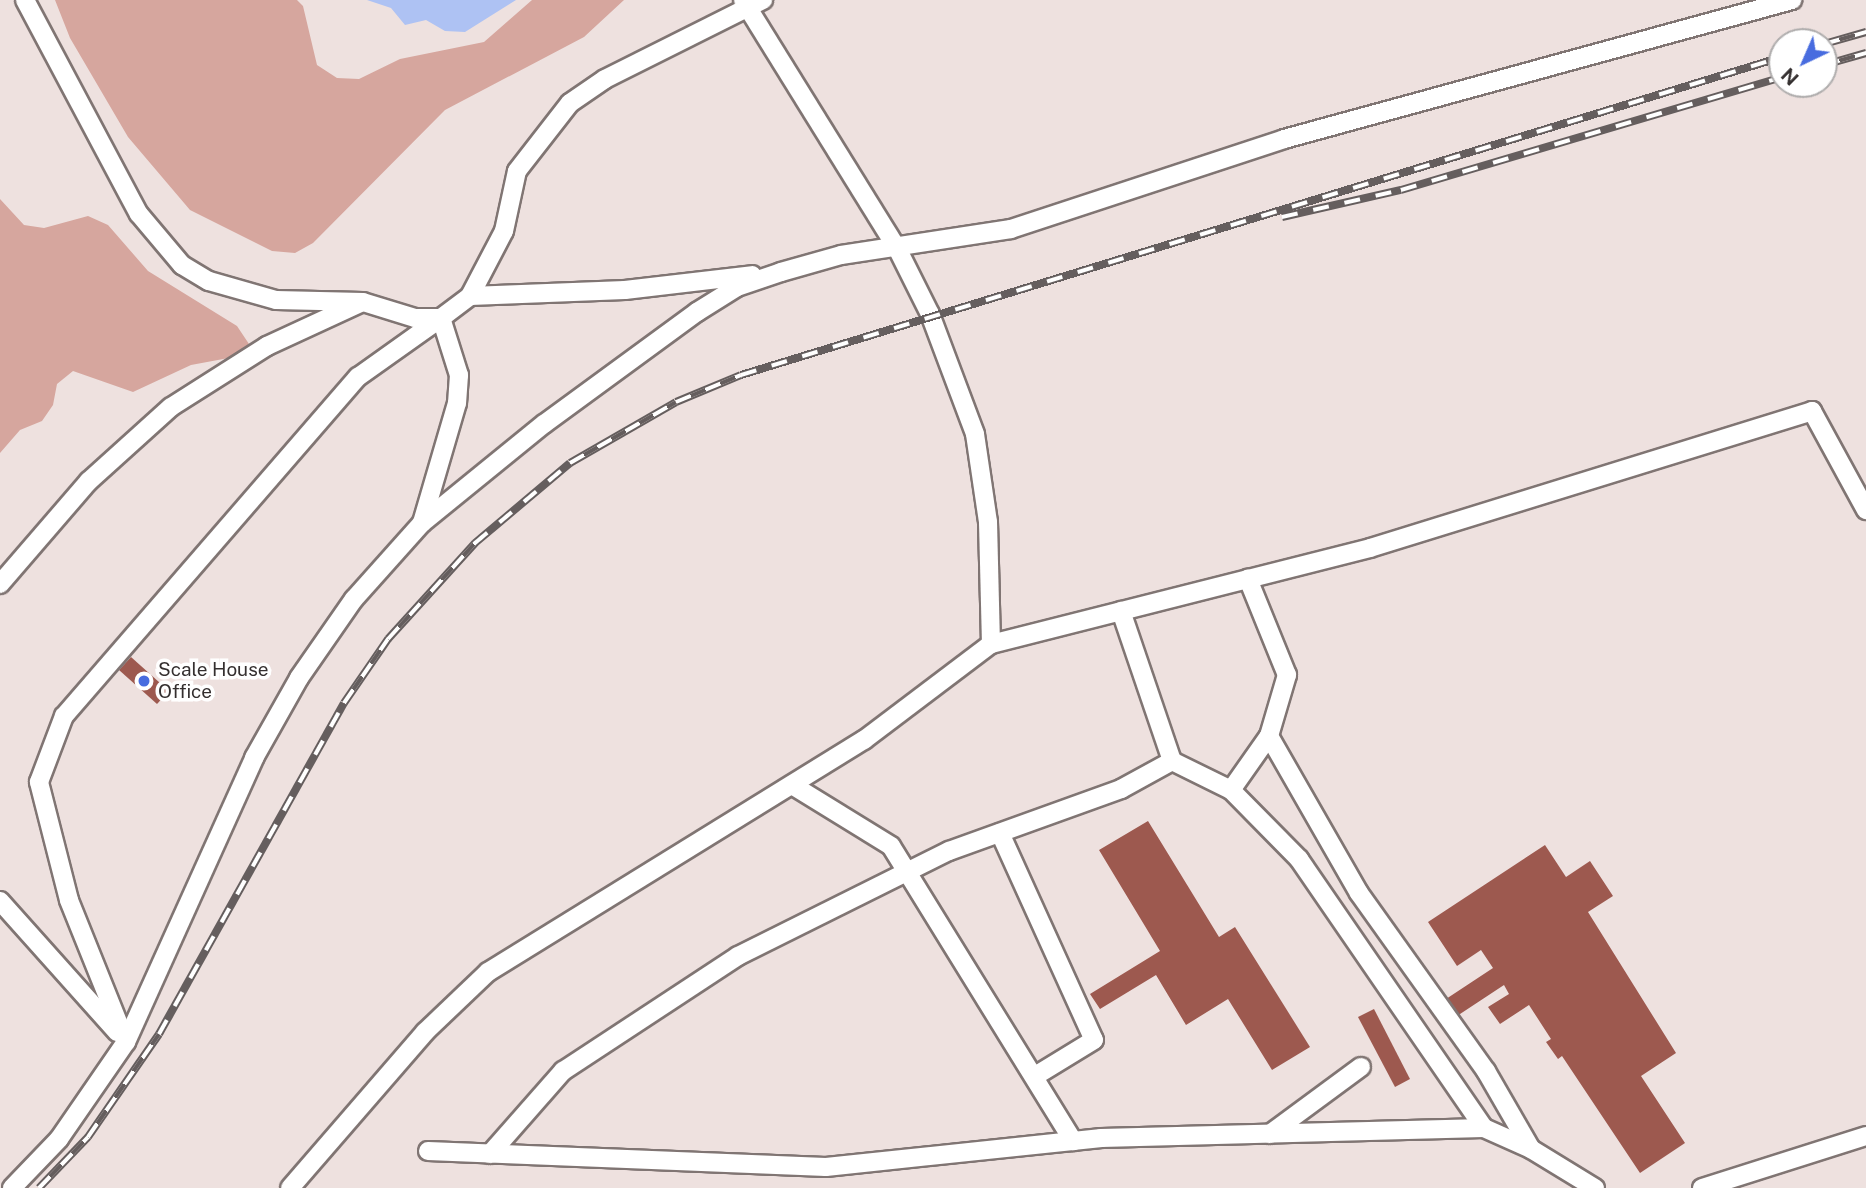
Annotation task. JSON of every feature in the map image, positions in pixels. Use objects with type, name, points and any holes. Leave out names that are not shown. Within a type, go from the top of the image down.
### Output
[{"type":"lane","points":[[25,0],[139,214],[182,265],[209,281],[276,300],[363,302],[415,318],[441,318]]},
{"type":"lane","points":[[12,1188],[59,1139],[126,1042],[254,758],[299,678],[354,599],[422,523],[544,424],[697,312],[737,288],[781,272],[841,255],[1010,229],[1284,139],[1792,0]]},
{"type":"lane","points":[[126,1042],[69,900],[39,782],[64,716],[358,377],[470,296],[504,231],[517,171],[570,103],[605,79],[752,2],[897,248],[930,314],[975,434],[988,522],[991,644]]},
{"type":"lane","points":[[470,296],[625,290],[781,272]]},
{"type":"lane","points":[[0,584],[89,481],[171,407],[268,346],[363,302]]},
{"type":"lane","points":[[422,523],[457,403],[459,375],[441,318]]},
{"type":"lane","points":[[290,1188],[425,1032],[488,972],[863,740],[991,644],[1370,548],[1812,411],[1866,510]]},
{"type":"lane","points":[[1231,790],[1269,736],[1287,675],[1248,579]]},
{"type":"lane","points":[[1121,611],[1172,761],[1231,790],[1299,859],[1484,1128]]},
{"type":"lane","points":[[1269,736],[1359,893],[1406,952],[1486,1070],[1531,1149]]},
{"type":"lane","points":[[490,1154],[563,1071],[738,956],[910,870],[1000,833],[1121,789],[1172,761]]},
{"type":"lane","points":[[792,785],[877,834],[910,870],[1073,1141]]},
{"type":"lane","points":[[1000,833],[1094,1040],[1035,1076]]},
{"type":"lane","points":[[0,901],[126,1042]]},
{"type":"lane","points":[[1270,1134],[1361,1067]]},
{"type":"lane","points":[[428,1151],[826,1167],[1073,1141],[1484,1128],[1531,1149],[1595,1188]]},
{"type":"lane","points":[[1702,1188],[1866,1136]]},
{"type":"shaded area","points":[[55,0],[297,0],[303,6],[317,65],[337,78],[359,79],[400,59],[484,42],[532,0],[624,0],[584,37],[445,110],[313,243],[295,253],[272,251],[190,210],[128,137],[70,38]]},
{"type":"shaded area","points":[[0,199],[24,225],[44,228],[88,216],[108,225],[148,271],[237,326],[249,344],[234,357],[191,365],[133,392],[73,371],[57,384],[53,405],[42,421],[20,430],[0,453]]},
{"type":"water","points":[[367,0],[516,0],[465,32],[445,31],[426,20],[405,25],[391,8]]},
{"type":"building","name":"Scale House Office","points":[[131,657],[169,691],[157,704],[119,670]]},
{"type":"building","points":[[1148,821],[1219,937],[1235,927],[1310,1047],[1272,1070],[1228,999],[1186,1025],[1156,975],[1100,1009],[1090,994],[1160,951],[1099,850]]},
{"type":"building","points":[[1545,845],[1566,877],[1590,861],[1613,896],[1588,912],[1676,1053],[1641,1076],[1685,1143],[1640,1173],[1562,1056],[1558,1059],[1546,1042],[1551,1039],[1529,1005],[1500,1024],[1488,1007],[1509,994],[1504,985],[1457,1016],[1446,999],[1493,968],[1481,950],[1457,966],[1428,922]]},
{"type":"building","points":[[1374,1009],[1410,1079],[1395,1087],[1358,1017]]},
{"type":"railway","points":[[1838,40],[1866,32]]},
{"type":"railway","points":[[1838,61],[1866,53]]},
{"type":"railway","points":[[39,1188],[88,1137],[159,1034],[344,703],[388,639],[475,543],[570,463],[676,402],[741,375],[1768,61]]},
{"type":"railway","points":[[1282,217],[1401,190],[1768,81]]},
{"type":"place","name":"Scale House Office","points":[[144,681]]}]
